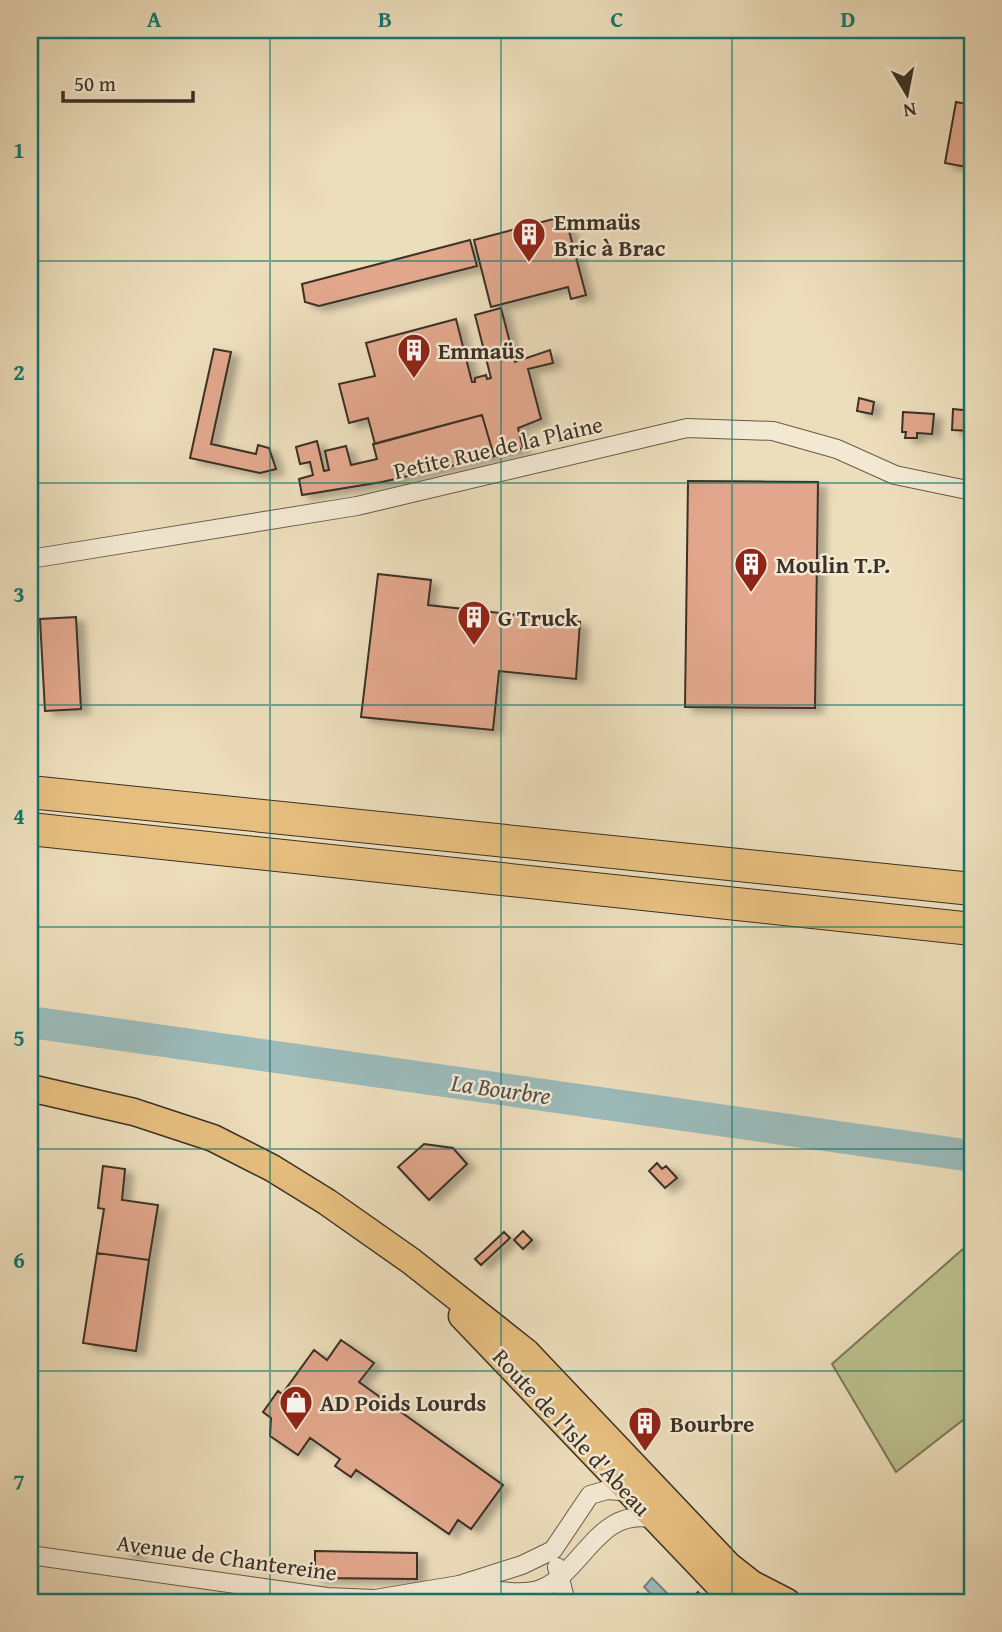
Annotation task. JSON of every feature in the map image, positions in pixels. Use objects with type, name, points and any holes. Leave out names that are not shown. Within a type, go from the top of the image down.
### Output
[{"type":"highway","points":[[30,792],[972,890]]},
{"type":"highway","points":[[30,829],[972,929]]},
{"type":"main road","name":"Route de l'Isle d'Abeau","points":[[30,1087],[134,1112],[213,1138],[272,1168],[411,1261],[526,1352],[618,1449],[735,1602]]},
{"type":"main road","name":"Route de l'Isle d'Abeau","points":[[411,1261],[628,1491],[667,1516],[752,1584],[787,1602]]},
{"type":"street","name":"Petite Rue de la Plaine","points":[[30,559],[357,506],[687,428],[773,431],[837,449],[895,475],[972,491]]},
{"type":"street","points":[[566,1602],[553,1550],[590,1495],[596,1477],[585,1446]]},
{"type":"street","points":[[618,1449],[628,1491],[627,1507],[618,1521]]},
{"type":"street","points":[[590,1495],[607,1490],[628,1491]]},
{"type":"street","points":[[618,1521],[637,1515],[667,1516]]},
{"type":"street","name":"Avenue de Chantereine","points":[[458,1585],[519,1592],[540,1590],[559,1577],[602,1533],[618,1521]]},
{"type":"street","name":"Avenue de Chantereine","points":[[30,1555],[327,1597],[375,1599],[458,1585],[522,1565],[553,1550]]},
{"type":"green space","points":[[972,1241],[972,1413],[896,1472],[832,1364]]},
{"type":"water","points":[[652,1578],[674,1600],[672,1602],[659,1602],[644,1587]]},
{"type":"building","points":[[956,102],[972,105],[972,168],[945,163]]},
{"type":"building","name":"Emmaüs Bric à Brac","points":[[565,216],[586,295],[571,299],[568,287],[491,307],[474,240]]},
{"type":"building","points":[[470,240],[477,266],[319,306],[305,302],[302,284]]},
{"type":"building","name":"Emmaüs","points":[[501,308],[515,362],[550,350],[553,363],[528,369],[541,419],[518,428],[523,448],[494,456],[482,415],[375,444],[368,418],[349,423],[339,384],[375,376],[366,343],[456,319],[472,382],[475,382],[475,378],[486,375],[487,379],[491,378],[475,315]]},
{"type":"building","points":[[214,349],[231,352],[211,444],[256,454],[258,445],[269,448],[276,469],[260,473],[190,458]]},
{"type":"building","points":[[859,398],[874,402],[872,414],[857,411]]},
{"type":"building","points":[[953,409],[972,411],[972,431],[952,430]]},
{"type":"building","points":[[903,412],[934,414],[932,434],[917,433],[917,438],[905,438],[906,432],[902,432]]},
{"type":"building","name":"Emmaüs","points":[[482,415],[494,456],[382,482],[302,495],[299,479],[313,475],[310,462],[300,464],[296,447],[317,441],[324,471],[329,470],[325,451],[346,446],[351,465],[377,459],[373,444]]},
{"type":"building","name":"Moulin T.P.","points":[[688,481],[818,482],[815,708],[685,707]]},
{"type":"building","name":"G Truck","points":[[378,574],[431,580],[428,605],[580,622],[576,679],[499,671],[493,730],[361,717]]},
{"type":"building","points":[[76,617],[81,709],[45,711],[40,619]]},
{"type":"building","points":[[424,1144],[453,1148],[467,1164],[429,1200],[398,1167]]},
{"type":"building","points":[[657,1163],[662,1169],[666,1166],[677,1178],[665,1188],[649,1171]]},
{"type":"building","points":[[103,1166],[125,1169],[122,1200],[158,1205],[149,1260],[97,1253],[104,1209],[98,1208]]},
{"type":"building","points":[[523,1231],[532,1240],[523,1249],[514,1240]]},
{"type":"building","points":[[504,1232],[510,1238],[481,1265],[475,1259]]},
{"type":"building","points":[[97,1253],[149,1260],[136,1351],[83,1343]]},
{"type":"building","points":[[341,1340],[374,1363],[359,1382],[503,1485],[471,1529],[458,1520],[449,1534],[356,1470],[351,1477],[335,1466],[340,1459],[310,1438],[298,1455],[270,1436],[271,1418],[263,1412],[278,1391],[282,1394],[314,1350],[327,1360]]},
{"type":"building","points":[[124,1542],[140,1544],[138,1554],[122,1551]]},
{"type":"building","points":[[315,1551],[417,1553],[417,1579],[315,1578]]},
{"type":"building","points":[[698,1592],[706,1602],[687,1602]]},
{"type":"waterway","name":"La Bourbre","points":[[30,1022],[972,1156]]},
{"type":"place","name":"Emmaüs Bric à Brac","points":[[529,264]]},
{"type":"place","name":"Emmaüs","points":[[414,380]]},
{"type":"place","name":"Moulin T.P.","points":[[751,594]]},
{"type":"place","name":"G Truck","points":[[474,647]]},
{"type":"place","name":"AD Poids Lourds","points":[[296,1432]]},
{"type":"place","name":"Bourbre","points":[[645,1453]]}]
